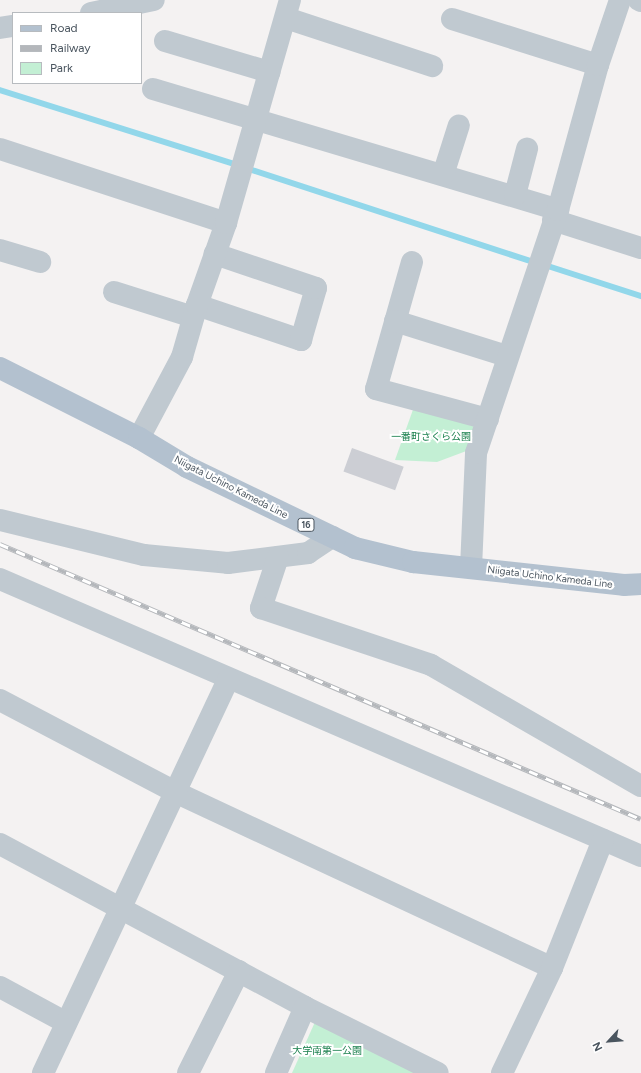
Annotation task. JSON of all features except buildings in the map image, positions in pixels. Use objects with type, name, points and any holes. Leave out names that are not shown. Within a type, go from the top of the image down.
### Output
[{"type":"main road","name":"Niigata Uchino Kameda Line","points":[[0,368],[139,438],[186,467],[355,548],[413,562],[624,585],[641,584]]},
{"type":"street","points":[[96,12],[154,0]]},
{"type":"street","points":[[470,568],[476,453],[555,215],[598,64],[620,0]]},
{"type":"street","points":[[139,438],[182,357],[195,311],[226,223],[288,9],[432,66]]},
{"type":"street","points":[[452,19],[598,64]]},
{"type":"street","points":[[0,28],[12,26]]},
{"type":"street","points":[[165,41],[269,72]]},
{"type":"street","points":[[153,90],[515,196],[555,215],[641,248]]},
{"type":"street","points":[[443,175],[459,125]]},
{"type":"street","points":[[0,149],[226,223]]},
{"type":"street","points":[[515,196],[527,149]]},
{"type":"street","points":[[0,250],[40,262]]},
{"type":"street","points":[[114,292],[195,311],[301,340],[316,288],[214,254]]},
{"type":"street","points":[[412,262],[376,389],[488,419]]},
{"type":"street","points":[[396,321],[507,356]]},
{"type":"street","points":[[0,520],[144,555],[228,563],[308,553],[332,537]]},
{"type":"street","points":[[278,557],[261,608],[431,665],[641,786]]},
{"type":"street","points":[[0,579],[228,679],[641,856]]},
{"type":"street","points":[[43,1073],[65,1022],[228,679]]},
{"type":"street","points":[[0,700],[175,792],[552,968]]},
{"type":"street","points":[[502,1073],[552,968],[603,840]]},
{"type":"street","points":[[0,844],[305,1007],[438,1073]]},
{"type":"street","points":[[188,1073],[239,971]]},
{"type":"street","points":[[0,987],[65,1022]]},
{"type":"street","points":[[276,1073],[305,1007]]},
{"type":"green space","name":"一番町さくら公園","points":[[415,404],[475,427],[469,450],[437,462],[395,460]]},
{"type":"green space","name":"大学南第一公園","points":[[315,1022],[418,1073],[292,1073]]},
{"type":"waterway","points":[[0,90],[238,165]]},
{"type":"waterway","points":[[246,168],[537,263]]},
{"type":"waterway","points":[[545,265],[641,296]]},
{"type":"railway","points":[[0,544],[641,819]]}]
